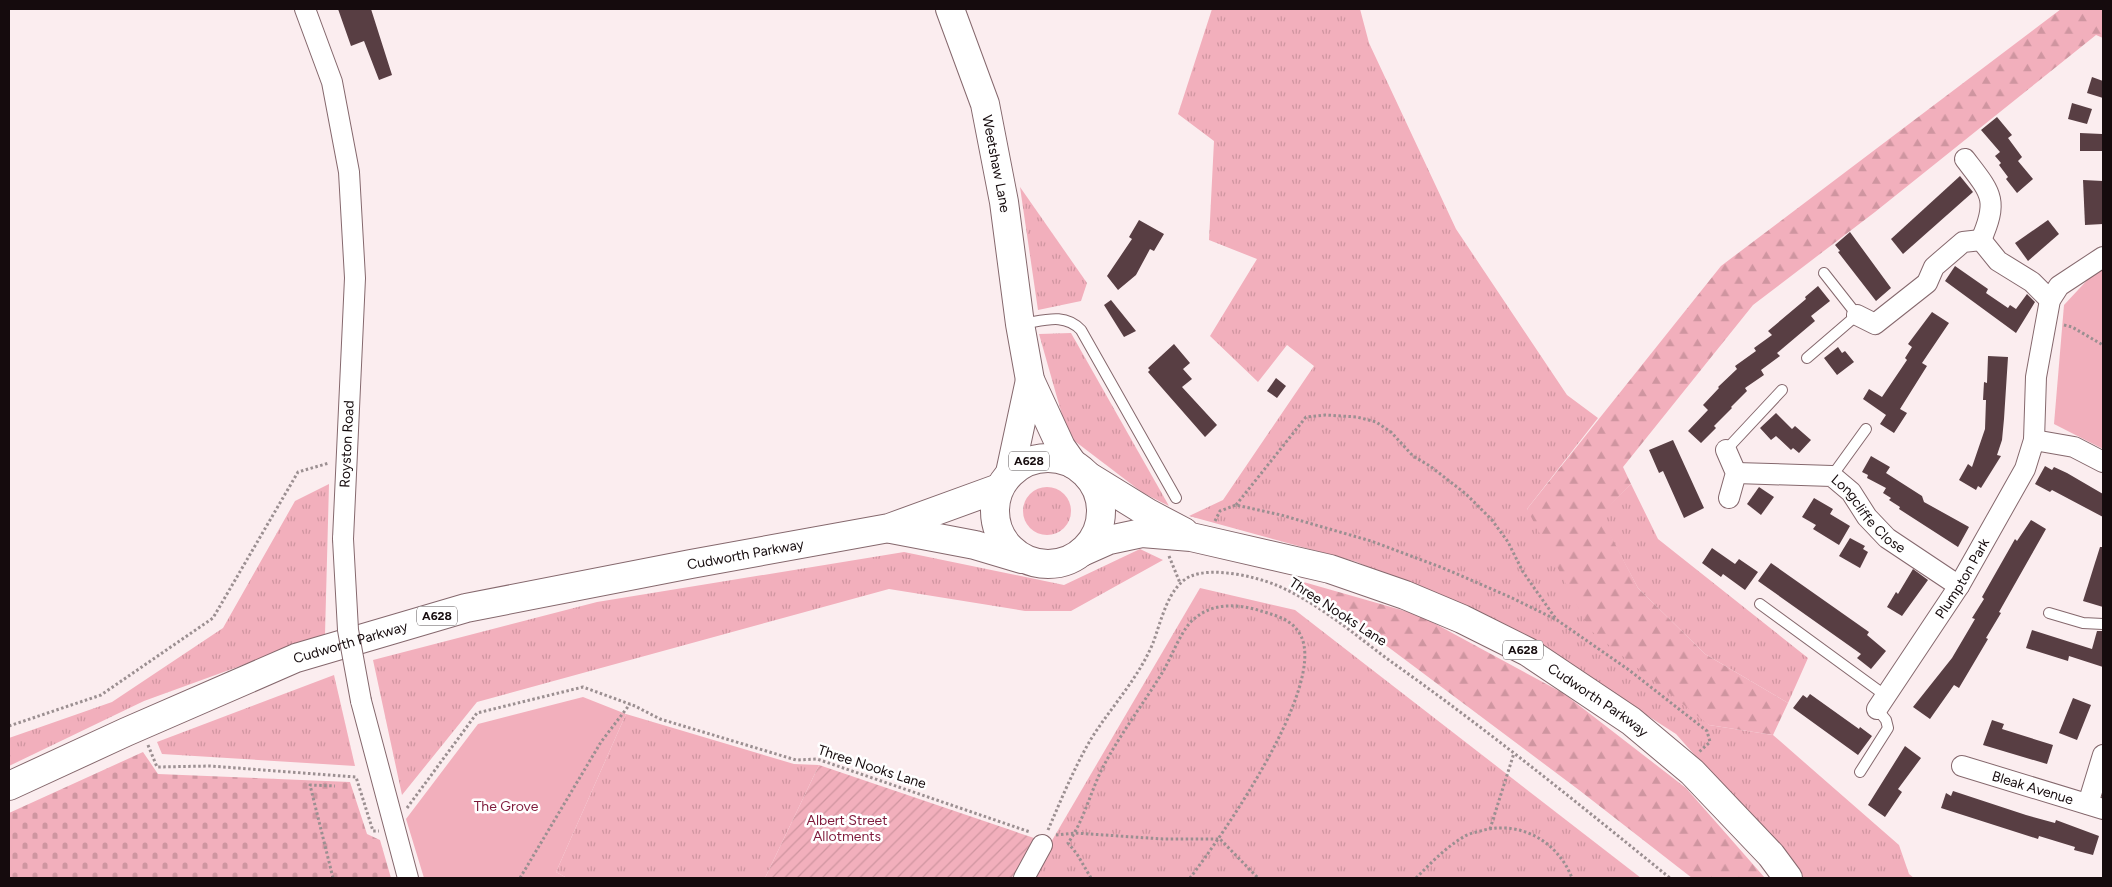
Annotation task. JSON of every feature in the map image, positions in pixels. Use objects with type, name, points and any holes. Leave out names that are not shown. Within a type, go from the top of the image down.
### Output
[{"type":"main road","name":"Weetshaw Lane","points":[[950,9],[984,104],[1004,202],[1020,324],[1030,380],[1061,447],[1081,470]]},
{"type":"main road","name":"Weetshaw Lane","points":[[1004,481],[1030,380]]},
{"type":"main road","name":"Cudworth Parkway","points":[[9,786],[296,658],[466,608],[889,528],[1004,481],[1024,463],[1040,458],[1057,458],[1081,470],[1180,536]]},
{"type":"main road","name":"Cudworth Parkway","points":[[1081,470],[1097,490],[1101,507],[1100,524],[1094,539],[1082,552]]},
{"type":"main road","name":"A628","points":[[1004,481],[995,506],[996,524],[1003,540],[1016,554],[1032,562]]},
{"type":"main road","name":"Cudworth Parkway","points":[[889,528],[974,545],[1032,562],[1050,564],[1067,561],[1109,540],[1142,533],[1180,536],[1330,569],[1405,595],[1528,652],[1631,721],[1684,765],[1771,855],[1788,878]]},
{"type":"street","name":"Royston Road","points":[[305,9],[332,82],[350,172],[355,278],[343,539],[348,630],[361,702],[408,878]]},
{"type":"street","points":[[1965,159],[1982,182],[1992,203],[1991,217],[1981,240]]},
{"type":"street","points":[[1981,240],[1998,262],[2032,282],[2050,300],[2059,286],[2103,257]]},
{"type":"street","points":[[1857,315],[1875,324],[1927,283],[1934,267],[1964,242],[1981,240]]},
{"type":"street","name":"Plumpton Park","points":[[1881,702],[1959,586],[2025,469],[2034,440],[2036,377],[2050,300]]},
{"type":"street","points":[[2034,440],[2074,448],[2103,462]]},
{"type":"street","points":[[1726,450],[1736,473],[1729,498]]},
{"type":"street","name":"Longcliffe Close","points":[[1736,473],[1832,476],[1852,492],[1866,517],[1887,538],[1959,586]]},
{"type":"street","points":[[2096,806],[2103,755]]},
{"type":"street","name":"Bleak Avenue","points":[[1962,766],[2096,806]]},
{"type":"street","points":[[1024,878],[1044,841]]},
{"type":"lane","points":[[1807,358],[1857,315],[1824,273]]},
{"type":"lane","points":[[1020,324],[1060,318],[1073,322],[1081,330],[1176,498]]},
{"type":"lane","points":[[1726,450],[1782,390]]},
{"type":"lane","points":[[1832,476],[1866,429]]},
{"type":"lane","points":[[1760,604],[1881,702],[1888,728],[1860,772]]},
{"type":"lane","points":[[2049,612],[2083,623],[2103,624]]},
{"type":"path","points":[[2046,322],[2072,326],[2103,345]]},
{"type":"path","points":[[1236,505],[1306,417],[1349,416],[1376,422],[1392,432],[1413,456],[1466,494],[1492,520],[1508,542],[1523,572],[1557,620]]},
{"type":"path","points":[[9,726],[101,696],[213,618],[298,472],[346,461]]},
{"type":"path","points":[[1044,841],[1070,780],[1092,739],[1128,688],[1152,647],[1170,598],[1180,583],[1169,555],[1180,536]]},
{"type":"path","name":"Three Nooks Lane","points":[[1180,583],[1189,576],[1206,572],[1224,572],[1275,584],[1291,592],[1348,630],[1514,753],[1670,878]]},
{"type":"path","points":[[1090,878],[1077,854],[1068,843],[1075,833],[1102,769],[1145,703],[1192,620],[1214,606],[1246,606],[1287,619],[1302,637],[1306,669],[1290,714],[1261,772],[1190,878]]},
{"type":"path","name":"Three Nooks Lane","points":[[394,827],[477,713],[583,688],[635,706],[660,719],[796,760],[817,759],[1044,841]]},
{"type":"path","points":[[520,878],[601,742],[630,704]]},
{"type":"path","points":[[140,726],[157,767],[210,766],[356,777],[373,831],[394,827]]},
{"type":"path","points":[[1490,829],[1514,753]]},
{"type":"path","points":[[333,878],[310,785],[335,786]]},
{"type":"path","points":[[1416,878],[1437,857],[1466,835],[1490,829],[1514,828],[1537,835],[1556,850],[1572,878]]},
{"type":"path","points":[[1044,841],[1075,833],[1163,839],[1220,840],[1258,878]]},
{"type":"green space","points":[[1212,9],[1360,9],[1369,43],[1456,229],[1567,395],[1598,418],[1527,509],[1709,725],[1773,735],[1899,845],[1909,874],[1914,878],[1804,878],[1676,734],[1525,637],[1357,562],[1189,516],[1223,500],[1314,366],[1287,345],[1258,382],[1210,336],[1257,259],[1209,240],[1214,141],[1178,114]]},
{"type":"green space","points":[[2061,9],[2103,9],[2103,38],[2096,35],[1875,212],[1753,305],[1623,467],[1631,484],[1600,515],[1638,588],[1705,654],[1788,703],[1773,735],[1709,725],[1590,630],[1527,509],[1721,266]]},
{"type":"green space","points":[[1020,187],[1087,283],[1081,301],[1038,310]]},
{"type":"green space","points":[[2103,270],[2103,449],[2054,424],[2064,305],[2091,276]]},
{"type":"green space","points":[[1071,333],[1169,506],[1143,493],[1068,436],[1039,334]]},
{"type":"green space","points":[[329,484],[325,635],[144,701],[9,766],[9,738],[112,702],[223,628],[295,501]]},
{"type":"green space","points":[[1631,484],[1658,539],[1808,658],[1788,703],[1705,654],[1638,588],[1599,515]]},
{"type":"green space","points":[[1042,487],[1052,487],[1064,494],[1071,506],[1071,516],[1064,528],[1052,535],[1042,535],[1034,531],[1027,524],[1023,516],[1023,506],[1027,498],[1034,491]]},
{"type":"green space","points":[[1140,549],[1163,560],[1071,611],[1025,611],[889,589],[477,702],[402,795],[373,660],[597,602],[904,552],[1064,585]]},
{"type":"green space","points":[[1300,581],[1419,615],[1563,693],[1686,788],[1765,878],[1692,878],[1579,790]]},
{"type":"green space","points":[[1200,588],[1295,610],[1641,878],[1030,878]]},
{"type":"green space","points":[[334,675],[355,766],[162,754],[157,742]]},
{"type":"green space","name":"The Grove","points":[[583,697],[626,714],[556,872],[567,878],[424,878],[406,819],[478,724]]},
{"type":"green space","points":[[626,714],[794,764],[819,765],[765,878],[567,878],[556,872]]},
{"type":"green space","points":[[143,752],[158,774],[350,782],[367,834],[380,840],[391,878],[9,878],[9,813]]},
{"type":"green space","name":"Albert Street Allotments","points":[[819,765],[1034,838],[1012,878],[765,878]]},
{"type":"building","points":[[338,9],[371,9],[392,75],[379,80],[364,41],[351,46]]},
{"type":"building","points":[[2092,77],[2103,81],[2103,98],[2087,93]]},
{"type":"building","points":[[2072,103],[2092,109],[2087,124],[2068,119]]},
{"type":"building","points":[[1997,117],[2012,135],[2008,138],[2022,157],[2018,161],[2033,179],[2017,193],[2006,179],[2008,177],[1995,156],[2000,152],[1981,130]]},
{"type":"building","points":[[2080,133],[2102,134],[2102,151],[2080,151]]},
{"type":"building","points":[[1960,176],[1973,192],[1903,254],[1891,239]]},
{"type":"building","points":[[2083,180],[2103,181],[2103,224],[2085,225]]},
{"type":"building","points":[[1139,220],[1164,234],[1154,251],[1150,249],[1136,275],[1118,290],[1107,276],[1132,239],[1129,237]]},
{"type":"building","points":[[2048,220],[2059,234],[2028,261],[2015,243]]},
{"type":"building","points":[[1850,232],[1891,288],[1876,301],[1838,252],[1840,251],[1835,245]]},
{"type":"building","points":[[1955,266],[1988,289],[1986,293],[2008,308],[2010,305],[2016,309],[2027,294],[2035,302],[2016,333],[1945,281]]},
{"type":"building","points":[[1818,286],[1830,301],[1811,316],[1815,321],[1777,353],[1780,356],[1761,370],[1764,375],[1745,388],[1747,391],[1714,426],[1716,428],[1701,443],[1688,431],[1708,410],[1703,405],[1737,369],[1735,366],[1756,351],[1754,348],[1772,335],[1768,331],[1806,299],[1805,297]]},
{"type":"building","points":[[1111,300],[1136,331],[1124,337],[1104,305]]},
{"type":"building","points":[[1932,312],[1949,323],[1922,363],[1927,366],[1900,409],[1907,413],[1894,433],[1880,424],[1886,415],[1863,399],[1869,389],[1882,397],[1907,360],[1905,358],[1912,347],[1908,344]]},
{"type":"building","points":[[1174,344],[1190,363],[1183,369],[1192,379],[1182,387],[1217,425],[1205,437],[1148,372],[1150,370],[1148,368]]},
{"type":"building","points":[[1838,347],[1842,353],[1845,351],[1854,362],[1837,375],[1824,358]]},
{"type":"building","points":[[1988,356],[2008,357],[2002,440],[1997,455],[2001,456],[1981,488],[1978,486],[1976,490],[1959,480],[1968,464],[1972,467],[1985,429],[1986,400],[1983,400],[1984,382],[1987,383]]},
{"type":"building","points":[[1276,378],[1286,386],[1277,398],[1267,391]]},
{"type":"building","points":[[1776,413],[1792,429],[1795,426],[1811,440],[1799,453],[1793,448],[1791,450],[1776,436],[1771,440],[1760,428]]},
{"type":"building","points":[[1673,440],[1704,508],[1684,518],[1663,471],[1659,473],[1649,450]]},
{"type":"building","points":[[1871,456],[1890,467],[1886,473],[1922,496],[1924,502],[1969,527],[1958,547],[1899,509],[1900,507],[1889,500],[1891,498],[1883,493],[1886,488],[1867,478],[1868,475],[1862,472]]},
{"type":"building","points":[[2045,466],[2052,470],[2054,467],[2067,473],[2103,494],[2103,517],[2052,490],[2050,492],[2035,484]]},
{"type":"building","points":[[1759,487],[1774,497],[1761,515],[1747,504]]},
{"type":"building","points":[[1814,498],[1833,509],[1830,514],[1850,526],[1839,545],[1813,529],[1816,525],[1802,517]]},
{"type":"building","points":[[2031,520],[2046,529],[1999,612],[2001,613],[1986,638],[1988,639],[1959,688],[1954,685],[1930,719],[1913,707],[1952,658],[1975,619],[1972,618],[1984,599],[1982,597],[2015,539],[2017,541]]},
{"type":"building","points":[[1850,538],[1865,546],[1863,549],[1868,552],[1860,568],[1839,556]]},
{"type":"building","points":[[2100,547],[2103,547],[2103,607],[2083,601]]},
{"type":"building","points":[[1712,548],[1735,564],[1739,559],[1758,572],[1745,590],[1723,574],[1721,577],[1702,563]]},
{"type":"building","points":[[1771,563],[1869,632],[1867,635],[1886,651],[1871,669],[1857,658],[1861,654],[1758,581]]},
{"type":"building","points":[[1913,569],[1928,580],[1902,616],[1887,607],[1896,592],[1898,594]]},
{"type":"building","points":[[2032,630],[2092,649],[2097,631],[2103,631],[2103,667],[2069,656],[2068,661],[2026,648]]},
{"type":"building","points":[[1810,694],[1872,736],[1858,755],[1793,708],[1803,695],[1807,698]]},
{"type":"building","points":[[2073,698],[2091,705],[2077,740],[2059,733]]},
{"type":"building","points":[[1992,720],[2004,724],[2002,729],[2053,745],[2047,764],[1983,745]]},
{"type":"building","points":[[1905,746],[1921,758],[1898,789],[1902,792],[1885,817],[1868,805]]},
{"type":"building","points":[[1953,791],[2026,815],[2055,823],[2056,820],[2099,836],[2093,855],[2074,850],[2075,847],[2039,836],[2038,839],[1941,808],[1946,793],[1951,796]]}]
